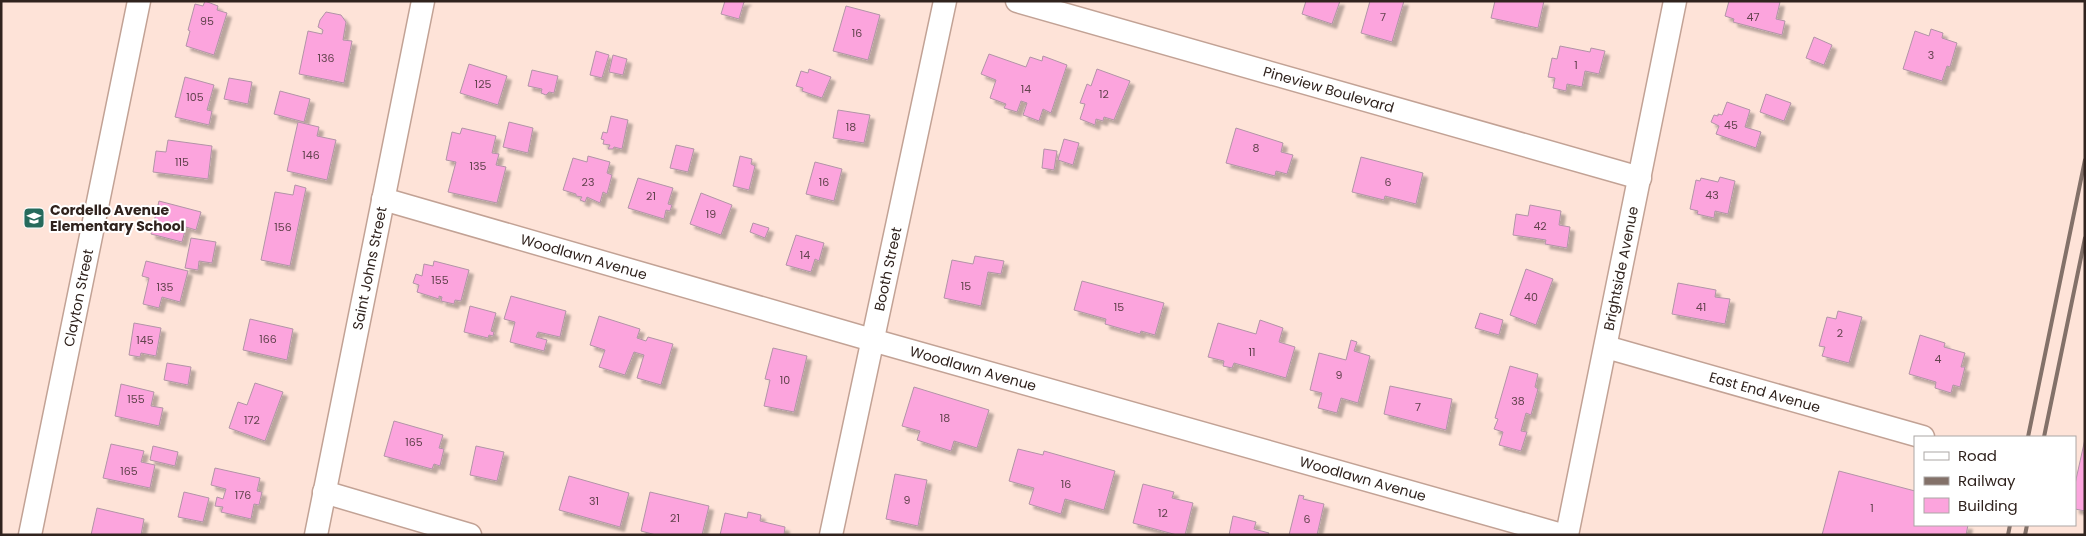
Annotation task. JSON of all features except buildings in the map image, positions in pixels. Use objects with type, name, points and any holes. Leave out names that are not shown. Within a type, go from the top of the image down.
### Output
[{"type":"street","name":"Clayton Street","points":[[30,535],[138,1]]},
{"type":"street","name":"Saint Johns Street","points":[[316,535],[423,1]]},
{"type":"street","name":"Booth Street","points":[[831,535],[945,1]]},
{"type":"street","name":"Pineview Boulevard","points":[[1017,1],[1640,178]]},
{"type":"street","name":"Brightside Avenue","points":[[1566,535],[1606,347],[1675,1]]},
{"type":"street","name":"Woodlawn Avenue","points":[[383,199],[872,340],[1562,535]]},
{"type":"street","name":"East End Avenue","points":[[1606,347],[1919,436]]},
{"type":"street","points":[[324,492],[470,535]]},
{"type":"railway","points":[[2028,436],[2085,160]]},
{"type":"railway","points":[[2044,436],[2085,238]]},
{"type":"railway","points":[[2008,535],[2010,526]]},
{"type":"railway","points":[[2025,535],[2027,526]]},
{"type":"place","name":"Cordello Avenue Elementary School","points":[[34,218]]}]
